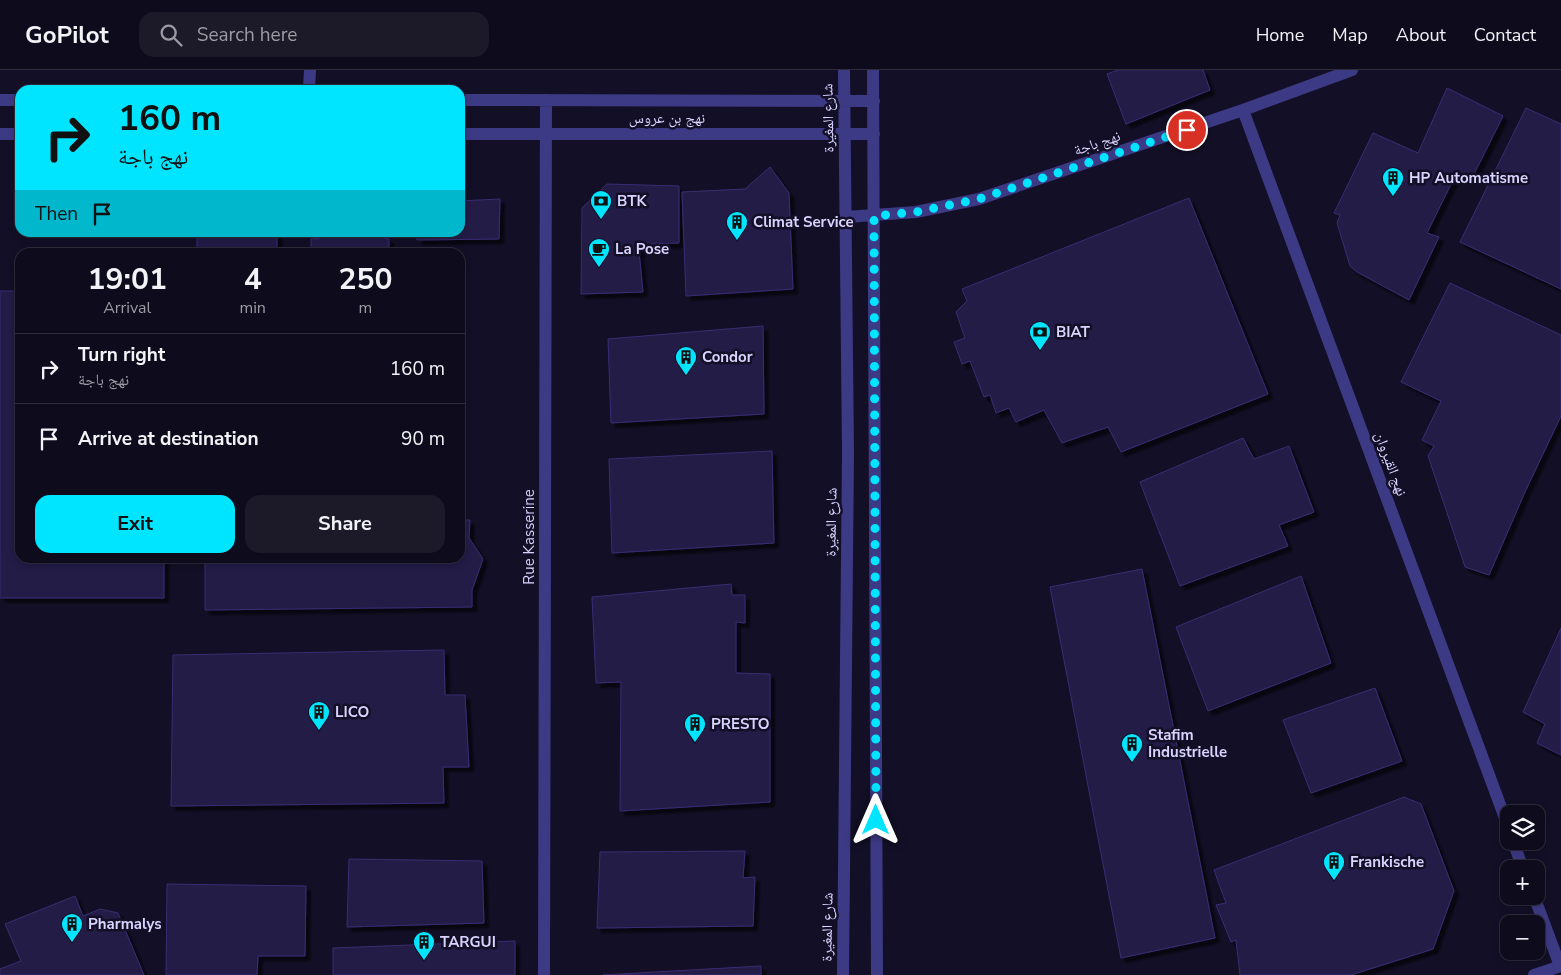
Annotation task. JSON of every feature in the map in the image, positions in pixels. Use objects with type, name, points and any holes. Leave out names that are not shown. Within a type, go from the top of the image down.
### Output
[{"type":"street","points":[[310,70],[310,85]]},
{"type":"street","name":"شارع المغيرة","points":[[842,975],[848,452],[844,70]]},
{"type":"street","points":[[873,70],[876,975]]},
{"type":"street","name":"نهج باجة","points":[[846,217],[916,212],[979,199],[1243,110],[1352,70]]},
{"type":"street","points":[[0,100],[15,100]]},
{"type":"street","name":"نهج بن عروس","points":[[465,100],[874,101]]},
{"type":"street","name":"Rue Kasserine","points":[[544,975],[546,100]]},
{"type":"street","name":"نهج القيروان","points":[[1243,110],[1500,805]]},
{"type":"street","points":[[0,134],[15,134]]},
{"type":"street","name":"نهج بن عروس","points":[[465,134],[874,134]]},
{"type":"street","points":[[1534,975],[1560,966],[1537,905]]},
{"type":"building","points":[[1118,70],[1203,70],[1210,90],[1126,124],[1107,74]]},
{"type":"building","name":"HP Automatisme","points":[[1447,88],[1503,116],[1471,180],[1456,174],[1427,233],[1439,237],[1409,300],[1357,272],[1350,266],[1337,223],[1340,215],[1334,213],[1373,133],[1418,153]]},
{"type":"building","points":[[1526,108],[1561,124],[1561,289],[1460,242]]},
{"type":"building","name":"Climat Service","points":[[770,167],[789,193],[793,289],[686,296],[682,192],[745,189]]},
{"type":"building","points":[[607,184],[679,186],[679,243],[649,244],[639,251],[643,292],[581,294],[582,208]]},
{"type":"building","points":[[1189,198],[1268,394],[1121,452],[1108,427],[1062,443],[1044,410],[1016,422],[1009,408],[996,413],[990,395],[984,397],[970,361],[962,364],[954,342],[965,338],[956,312],[967,301],[962,289]]},
{"type":"building","points":[[500,199],[499,239],[417,240],[417,237],[465,237],[465,201]]},
{"type":"building","points":[[197,237],[277,237],[277,248],[197,248]]},
{"type":"building","points":[[319,237],[381,237],[389,239],[389,248],[311,248],[311,238],[319,239]]},
{"type":"building","points":[[1450,283],[1561,335],[1561,416],[1489,575],[1465,567],[1428,456],[1434,446],[1422,440],[1441,401],[1401,382]]},
{"type":"building","points":[[0,291],[15,291],[15,563],[164,563],[164,598],[0,598]]},
{"type":"building","name":"Condor","points":[[763,326],[764,414],[611,423],[608,339]]},
{"type":"building","points":[[1243,438],[1254,459],[1289,446],[1314,512],[1279,525],[1288,546],[1180,586],[1140,482]]},
{"type":"building","points":[[772,451],[774,543],[612,553],[609,459]]},
{"type":"building","points":[[465,520],[470,520],[469,538],[483,559],[472,590],[472,607],[205,610],[205,563],[465,563]]},
{"type":"building","name":"Stafim Industrielle","points":[[1142,569],[1215,938],[1121,958],[1050,587]]},
{"type":"building","points":[[1301,576],[1331,663],[1208,711],[1176,627]]},
{"type":"building","name":"PRESTO","points":[[731,584],[732,595],[745,595],[745,623],[736,622],[736,673],[770,674],[770,802],[620,811],[621,682],[596,683],[592,597]]},
{"type":"building","points":[[1561,628],[1561,755],[1537,743],[1545,724],[1523,712]]},
{"type":"building","name":"LICO","points":[[444,650],[445,695],[465,695],[469,767],[443,767],[444,803],[171,806],[173,655]]},
{"type":"building","points":[[1375,688],[1402,761],[1311,793],[1283,720]]},
{"type":"building","name":"Frankische","points":[[1404,797],[1421,804],[1454,891],[1433,949],[1351,975],[1240,975],[1236,940],[1231,942],[1216,905],[1226,903],[1214,870]]},
{"type":"building","points":[[745,851],[743,878],[755,877],[753,926],[597,928],[600,852]]},
{"type":"building","points":[[349,859],[482,861],[484,923],[347,927]]},
{"type":"building","points":[[167,884],[306,886],[305,956],[258,956],[257,975],[166,975]]},
{"type":"building","name":"Pharmalys","points":[[75,896],[83,916],[100,909],[118,913],[144,975],[0,975],[0,969],[21,961],[5,924]]},
{"type":"building","name":"TARGUI","points":[[515,941],[515,975],[333,975],[333,948]]},
{"type":"building","points":[[761,966],[761,975],[603,975]]},
{"type":"place","name":"HP Automatisme","points":[[1393,197]]},
{"type":"place","name":"BTK","points":[[601,220]]},
{"type":"place","name":"Climat Service","points":[[737,241]]},
{"type":"place","name":"La Pose","points":[[599,268]]},
{"type":"place","name":"BIAT","points":[[1040,351]]},
{"type":"place","name":"Condor","points":[[686,376]]},
{"type":"place","name":"LICO","points":[[319,731]]},
{"type":"place","name":"PRESTO","points":[[695,743]]},
{"type":"place","name":"Stafim Industrielle","points":[[1132,763]]},
{"type":"place","name":"Frankische","points":[[1334,881]]},
{"type":"place","name":"Pharmalys","points":[[72,943]]},
{"type":"place","name":"TARGUI","points":[[424,961]]},
{"type":"route","points":[[876,820],[874,216],[944,208],[979,199],[1187,130]]}]
